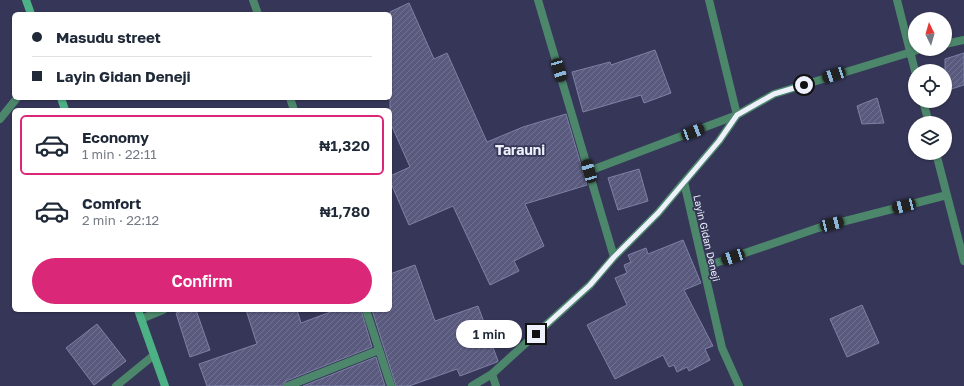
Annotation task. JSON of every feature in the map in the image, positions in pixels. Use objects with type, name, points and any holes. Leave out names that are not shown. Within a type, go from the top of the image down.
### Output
[{"type":"street","points":[[26,0],[30,12]]},
{"type":"street","points":[[253,0],[257,12]]},
{"type":"street","points":[[538,0],[614,257]]},
{"type":"street","points":[[684,182],[719,141],[737,115],[709,0]]},
{"type":"street","points":[[897,0],[908,43]]},
{"type":"street","points":[[952,43],[964,40]]},
{"type":"street","points":[[589,171],[737,115],[774,94],[908,52]]},
{"type":"street","points":[[0,119],[15,100]]},
{"type":"street","points":[[938,160],[964,261]]},
{"type":"street","name":"Layin Gidan Deneji","points":[[472,386],[492,374],[590,285],[614,257],[658,213],[684,182]]},
{"type":"street","name":"Layin Gidan Deneji","points":[[684,182],[722,348],[739,386]]},
{"type":"street","points":[[704,267],[818,228],[947,195]]},
{"type":"street","points":[[139,312],[165,386]]},
{"type":"street","points":[[141,319],[158,312]]},
{"type":"street","points":[[367,312],[391,386]]},
{"type":"street","points":[[288,386],[379,350]]},
{"type":"street","points":[[116,386],[154,355]]},
{"type":"street","points":[[492,374],[496,386]]},
{"type":"building","points":[[409,3],[434,59],[447,53],[487,142],[523,127],[566,114],[587,185],[525,204],[544,246],[514,261],[519,271],[490,285],[453,206],[409,225],[392,186],[392,175],[410,167],[392,126],[392,108],[390,108],[390,100],[392,100],[392,12],[390,12]]},
{"type":"building","points":[[655,50],[671,93],[644,103],[641,95],[583,112],[572,72],[610,62],[611,65]]},
{"type":"building","points":[[964,53],[964,85],[952,89],[952,64],[945,64],[945,59]]},
{"type":"building","points":[[877,98],[884,123],[862,124],[857,106]]},
{"type":"building","points":[[639,169],[648,201],[618,210],[608,178]]},
{"type":"building","points":[[683,240],[701,283],[684,290],[713,346],[705,349],[710,360],[689,371],[687,367],[677,372],[674,365],[669,367],[663,355],[615,379],[587,325],[627,305],[615,278],[627,273],[624,265],[631,262],[628,255],[646,248],[648,254]]},
{"type":"building","points":[[415,265],[435,321],[478,306],[498,361],[460,376],[457,369],[409,386],[396,386],[373,312],[392,312],[392,273]]},
{"type":"building","points":[[862,305],[879,343],[847,357],[830,319]]},
{"type":"building","points":[[197,312],[210,350],[190,357],[176,313]]},
{"type":"building","points":[[247,312],[298,312],[301,323],[331,312],[362,312],[372,347],[286,381],[283,386],[207,386],[199,364],[257,344]]},
{"type":"building","points":[[97,324],[126,361],[94,385],[66,348]]},
{"type":"building","points":[[376,357],[385,386],[303,386]]},
{"type":"district","name":"Tarauni","points":[[520,150]]},
{"type":"route","points":[[536,334],[590,285],[614,257],[658,213],[719,141],[737,115],[774,94],[804,85]]}]
